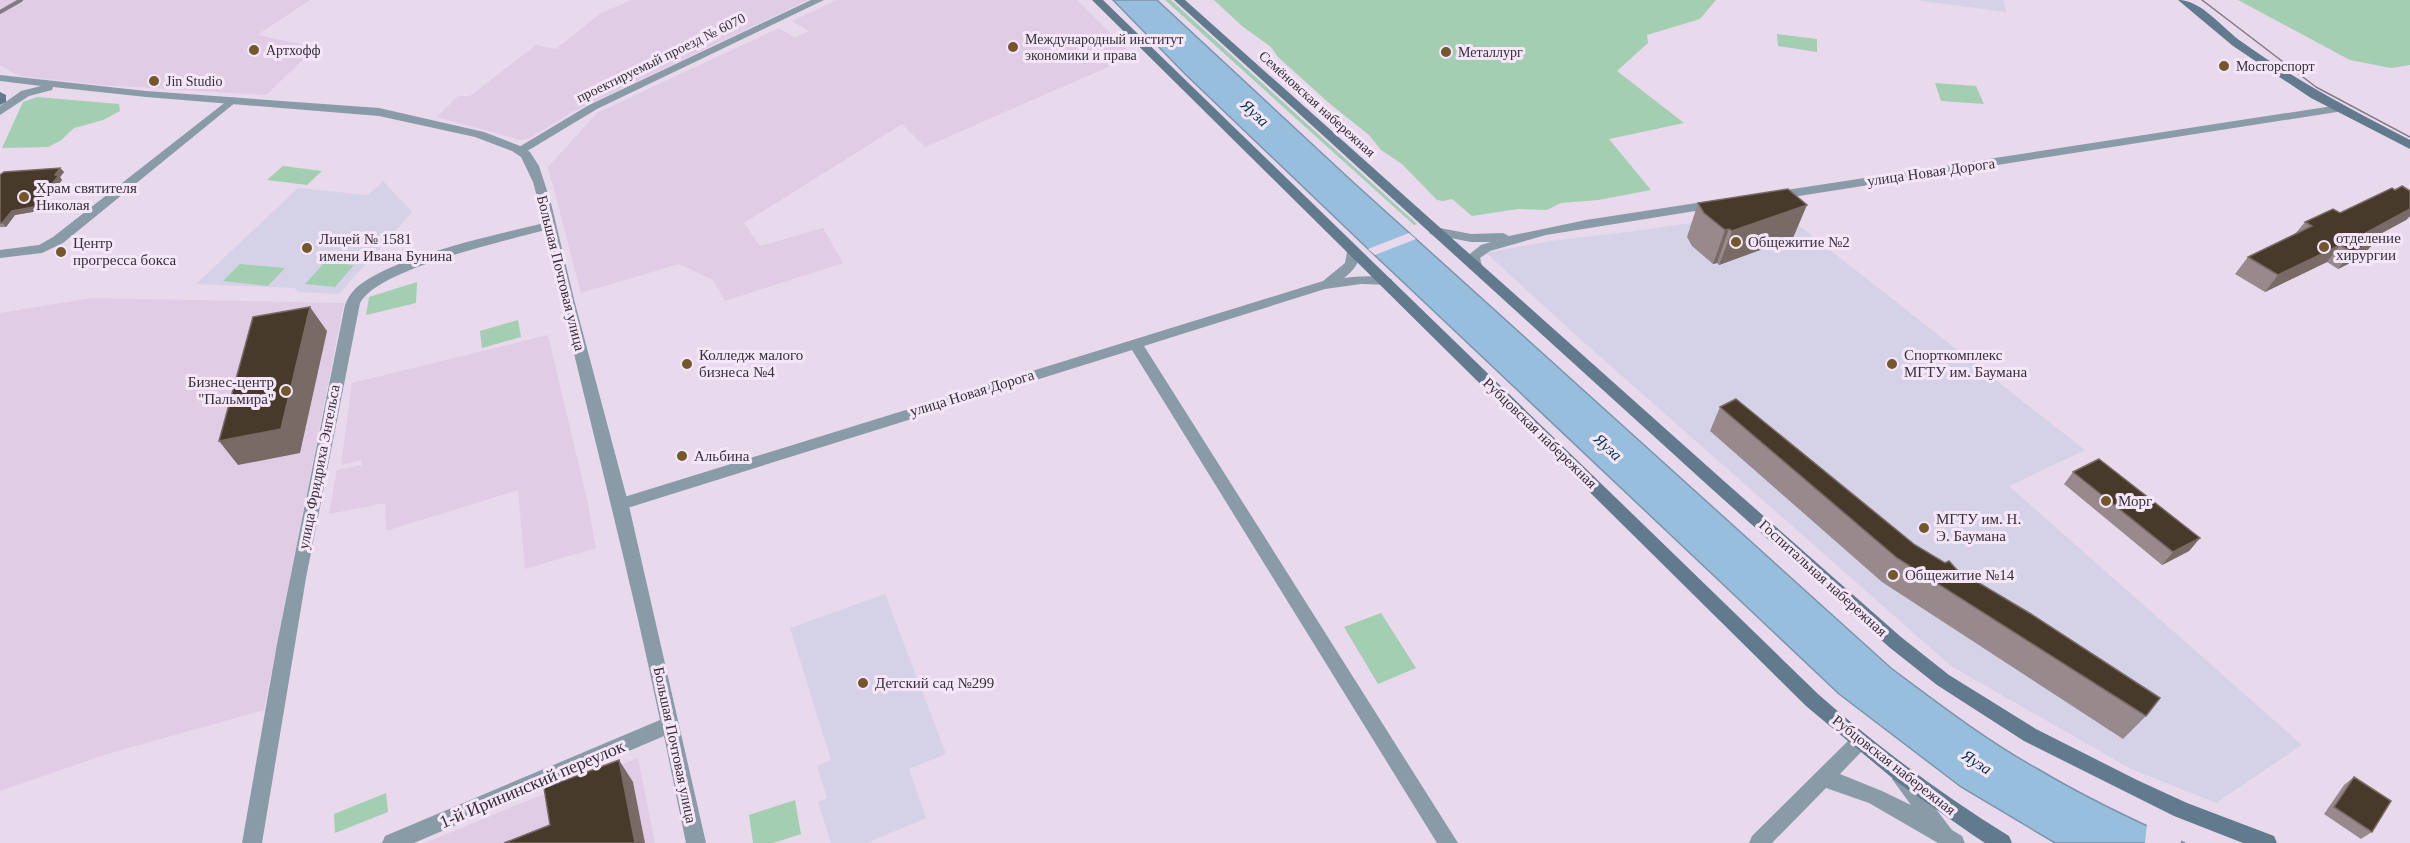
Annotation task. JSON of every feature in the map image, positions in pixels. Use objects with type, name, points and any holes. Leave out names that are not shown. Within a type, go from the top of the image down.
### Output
[{"type":"main road","name":"Рубцовская набережная","points":[[1097,0],[1812,700],[1891,767],[2002,843]]},
{"type":"main road","name":"Семёновская набережная","points":[[1179,0],[1435,231]]},
{"type":"main road","points":[[2183,0],[2237,44],[2315,96],[2410,145]]},
{"type":"main road","points":[[0,95],[0,102]]},
{"type":"main road","name":"Госпитальная набережная","points":[[1435,231],[1886,634],[1943,680],[2030,735],[2130,786],[2181,810],[2267,843]]},
{"type":"street","name":"проектируемый проезд № 6070","points":[[520,150],[593,107],[819,0]]},
{"type":"street","points":[[0,78],[361,110],[397,115],[487,138],[520,150]]},
{"type":"street","points":[[0,88],[71,86]]},
{"type":"street","points":[[0,111],[25,93],[71,86]]},
{"type":"street","points":[[0,254],[42,249],[58,240],[232,100]]},
{"type":"street","name":"улица Новая Дорога","points":[[1760,198],[2339,109]]},
{"type":"street","name":"Большая Почтовая улица","points":[[520,150],[531,162],[536,174],[621,504],[696,843]]},
{"type":"street","points":[[1435,231],[1471,238],[1524,235],[1728,202]]},
{"type":"street","name":"улица Фридриха Энгельса","points":[[252,843],[271,724],[319,462],[354,299],[368,286],[414,265],[550,225]]},
{"type":"street","points":[[1475,266],[1473,257],[1479,250],[1524,235]]},
{"type":"street","name":"улица Новая Дорога","points":[[1324,285],[1348,268],[1354,259],[1354,252]]},
{"type":"street","name":"улица Новая Дорога","points":[[621,504],[1324,285],[1362,280],[1386,282]]},
{"type":"street","points":[[1136,345],[1448,843]]},
{"type":"street","name":"1-й Ирининский переулок","points":[[392,843],[671,724]]},
{"type":"street","points":[[1759,843],[1859,742]]},
{"type":"street","points":[[1891,767],[1952,841]]},
{"type":"street","points":[[1824,779],[1848,784],[1898,808],[1952,841]]},
{"type":"shaded area","points":[[0,0],[310,0],[257,35],[316,47],[266,95],[102,85],[19,76],[0,65]]},
{"type":"shaded area","points":[[632,0],[808,0],[572,112],[530,138],[521,140],[437,117],[458,96],[470,96],[536,45],[556,49],[601,13]]},
{"type":"shaded area","points":[[837,0],[1077,0],[1133,56],[925,147],[902,124],[744,223],[760,246],[823,228],[843,263],[725,301],[713,280],[679,264],[581,293],[548,167],[597,113],[779,28],[795,38],[809,31],[792,21]]},
{"type":"shaded area","points":[[1919,0],[2003,0],[2007,12],[1921,1]]},
{"type":"shaded area","name":"Лицей № 1581 имени Ивана Бунина","points":[[383,181],[412,212],[339,294],[299,292],[294,288],[196,284],[298,188],[368,195]]},
{"type":"shaded area","name":"МГТУ им. Н. Э. Баумана","points":[[1779,210],[2085,450],[2009,486],[2302,745],[2216,803],[2131,769],[1951,666],[1580,339],[1486,253],[1551,241]]},
{"type":"shaded area","points":[[91,298],[344,303],[264,710],[107,754],[0,791],[0,313]]},
{"type":"shaded area","points":[[548,335],[588,504],[596,548],[525,569],[518,490],[386,531],[385,503],[329,514],[337,470],[362,465],[362,460],[341,465],[352,383]]},
{"type":"shaded area","name":"Детский сад №299","points":[[885,594],[946,754],[909,769],[926,818],[867,843],[831,843],[818,802],[827,798],[817,766],[831,760],[790,628]]},
{"type":"shaded area","points":[[638,758],[655,843],[425,843],[524,802]]},
{"type":"green space","points":[[1165,0],[1171,0],[1417,224],[1414,225]]},
{"type":"green space","points":[[1214,0],[1716,0],[1700,19],[1647,35],[1648,43],[1617,71],[1684,123],[1609,139],[1651,190],[1598,200],[1561,203],[1547,210],[1518,209],[1472,216],[1452,199],[1437,200],[1402,164],[1381,150],[1369,135],[1329,103],[1278,57],[1271,47],[1242,26]]},
{"type":"green space","points":[[2238,0],[2410,0],[2410,65],[2391,68],[2350,60]]},
{"type":"green space","points":[[1777,34],[1817,39],[1817,52],[1778,46]]},
{"type":"green space","points":[[1935,83],[1976,86],[1984,104],[1941,101]]},
{"type":"green space","points":[[37,97],[119,104],[120,111],[103,120],[74,128],[60,141],[48,147],[2,148],[23,102]]},
{"type":"green space","points":[[283,166],[322,171],[307,185],[267,180]]},
{"type":"green space","points":[[325,262],[354,265],[335,287],[305,284]]},
{"type":"green space","points":[[240,264],[285,268],[268,286],[223,281]]},
{"type":"green space","points":[[417,282],[416,303],[366,315],[369,297]]},
{"type":"green space","points":[[518,320],[521,337],[482,348],[480,331]]},
{"type":"green space","points":[[1381,613],[1416,668],[1378,684],[1344,627]]},
{"type":"green space","points":[[386,793],[388,812],[335,833],[334,814]]},
{"type":"green space","points":[[795,800],[801,834],[773,843],[753,843],[749,815]]},
{"type":"water","name":"Яуза","points":[[1113,0],[1157,0],[1353,182],[1891,668],[1963,721],[2019,758],[2092,799],[2185,843],[2055,843],[1961,787],[1839,694],[1368,249],[1185,74]]},
{"type":"pier","points":[[1409,233],[1416,239],[1375,255],[1368,249]]},
{"type":"pier","points":[[2147,823],[2181,838],[2181,843],[2145,843]]},
{"type":"building","name":"Храм святителя Николая","points":[[60,168],[55,175],[59,175],[34,207],[12,211],[0,223],[0,175],[4,172]]},
{"type":"building","name":"отделение хирургии","points":[[2402,186],[2410,191],[2410,209],[2364,234],[2376,240],[2352,252],[2340,245],[2278,275],[2248,257],[2312,226],[2305,222],[2333,209],[2340,213],[2392,188],[2395,190]]},
{"type":"building","points":[[1788,189],[1807,205],[1732,231],[1725,230],[1704,213],[1698,203]]},
{"type":"building","points":[[310,307],[281,429],[219,441],[253,317]]},
{"type":"building","points":[[1736,399],[1915,545],[1945,563],[1949,561],[1957,570],[2031,614],[2160,698],[2146,716],[1897,558],[1720,407]]},
{"type":"building","points":[[2099,459],[2200,538],[2173,552],[2073,472]]},
{"type":"building","points":[[619,760],[635,843],[504,843],[550,825],[544,788]]},
{"type":"building","points":[[2354,777],[2391,801],[2372,832],[2334,807]]},
{"type":"tram line","points":[[2202,0],[2316,87],[2410,137]]},
{"type":"railway","points":[[0,12],[21,0]]},
{"type":"place","name":"Международный институт экономики и права","points":[[1013,47]]},
{"type":"place","name":"Артхофф","points":[[254,50]]},
{"type":"place","name":"Металлург","points":[[1446,52]]},
{"type":"place","name":"Мосгорспорт","points":[[2224,66]]},
{"type":"place","name":"Jin Studio","points":[[154,81]]},
{"type":"place","name":"Храм святителя Николая","points":[[24,197]]},
{"type":"place","name":"Общежитие №2","points":[[1736,242]]},
{"type":"place","name":"отделение хирургии","points":[[2324,247]]},
{"type":"place","name":"Лицей № 1581 имени Ивана Бунина","points":[[307,248]]},
{"type":"place","name":"Центр прогресса бокса","points":[[61,252]]},
{"type":"place","name":"Колледж малого бизнеса №4","points":[[687,364]]},
{"type":"place","name":"Спорткомплекс МГТУ им. Баумана","points":[[1892,364]]},
{"type":"place","name":"Бизнес-центр \"Пальмира\"","points":[[286,391]]},
{"type":"place","name":"Альбина","points":[[682,456]]},
{"type":"place","name":"Морг","points":[[2106,501]]},
{"type":"place","name":"МГТУ им. Н. Э. Баумана","points":[[1924,528]]},
{"type":"place","name":"Общежитие №14","points":[[1893,575]]},
{"type":"place","name":"Детский сад №299","points":[[863,683]]}]
